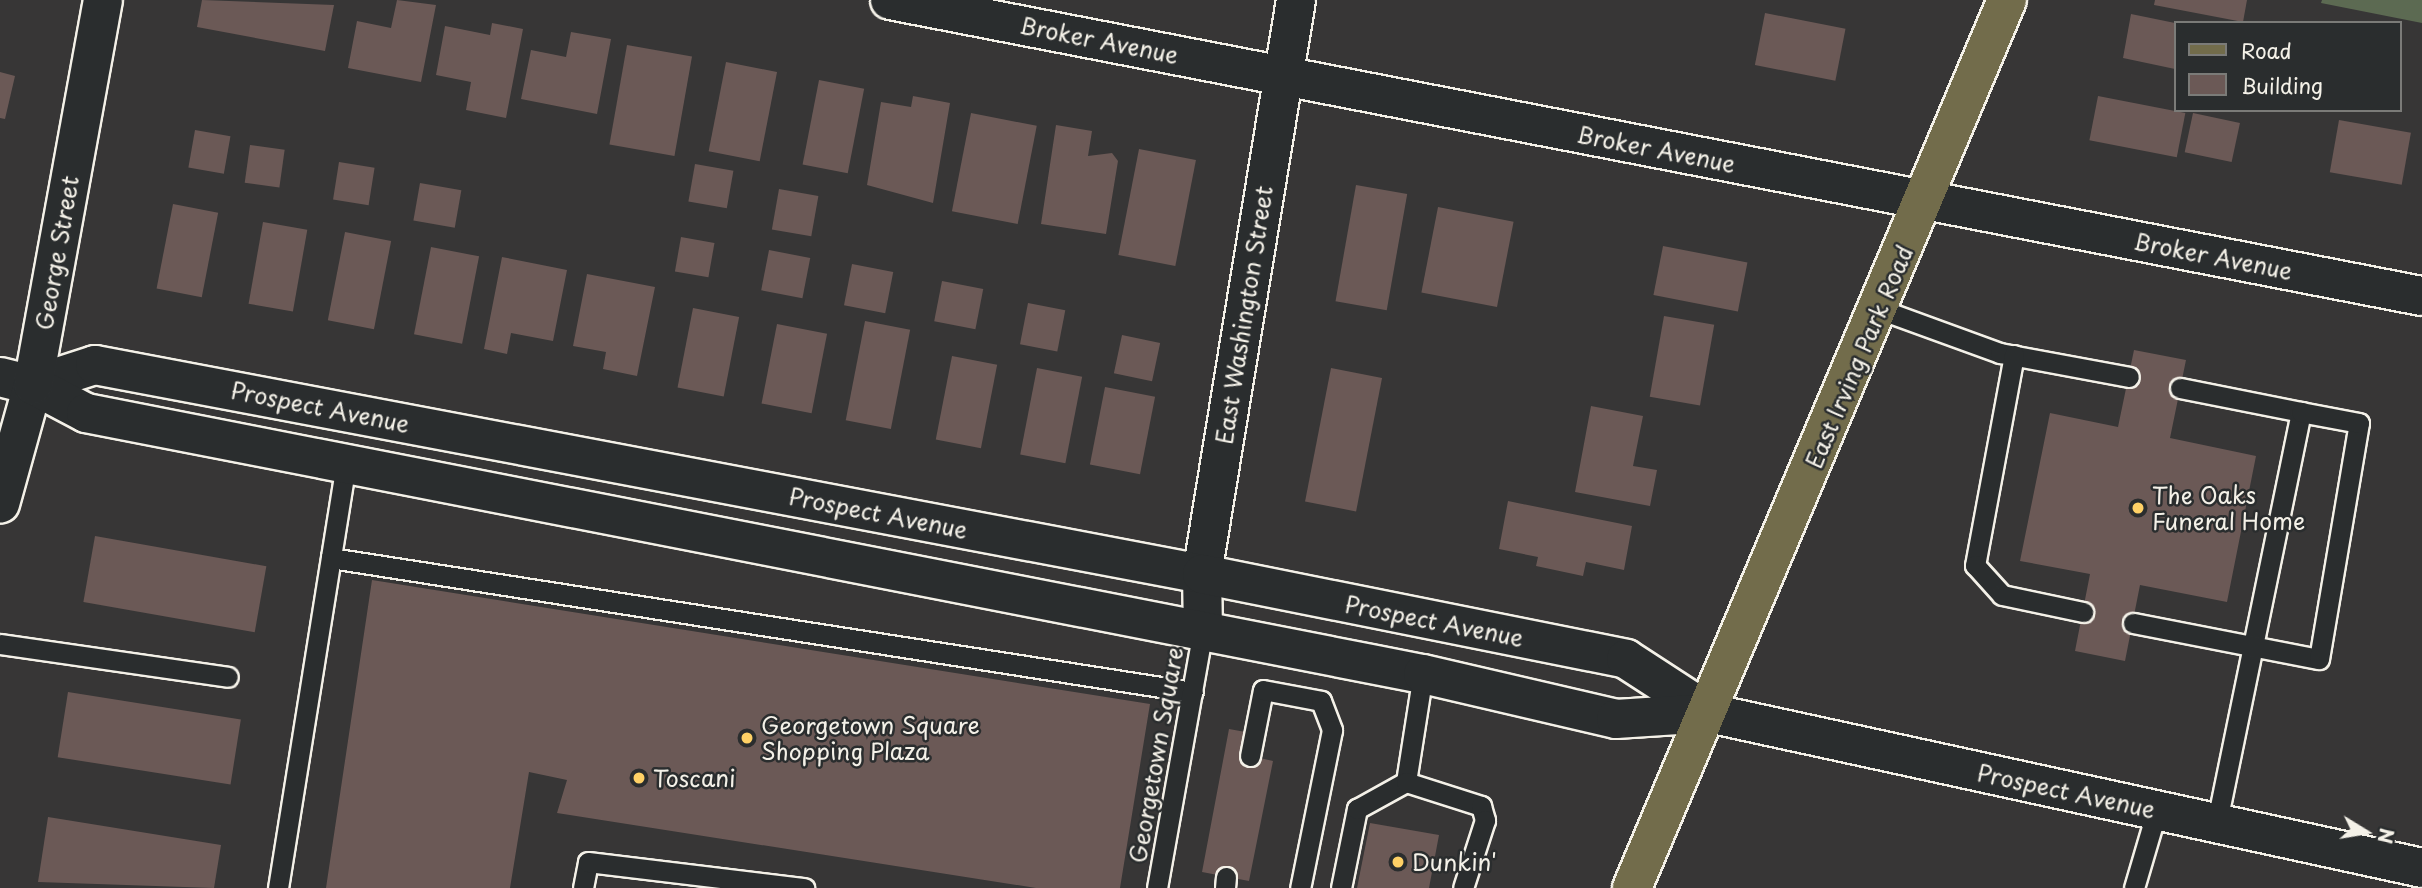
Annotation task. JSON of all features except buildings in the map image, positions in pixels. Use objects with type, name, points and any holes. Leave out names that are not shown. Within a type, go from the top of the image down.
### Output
[{"type":"main road","name":"East Irving Park Road","points":[[1632,888],[1709,713],[2007,0]]},
{"type":"street","name":"George Street","points":[[0,504],[16,381],[103,0]]},
{"type":"street","name":"Broker Avenue","points":[[890,0],[2422,296]]},
{"type":"street","name":"East Washington Street","points":[[1202,631],[1202,574],[1296,0]]},
{"type":"street","name":"Prospect Avenue","points":[[16,381],[95,365],[1202,574],[1626,659],[1709,713]]},
{"type":"street","name":"Prospect Avenue","points":[[16,381],[86,413],[1423,674],[1616,719],[1709,713],[2422,868]]},
{"type":"lane","points":[[1879,309],[2014,355],[2129,377]]},
{"type":"lane","points":[[2014,355],[1975,565],[2002,595],[2082,612]]},
{"type":"lane","points":[[2133,623],[2319,659],[2359,423],[2180,388]]},
{"type":"lane","points":[[2217,823],[2301,411]]},
{"type":"lane","points":[[278,888],[346,464]]},
{"type":"lane","points":[[331,558],[1193,692]]},
{"type":"lane","name":"Georgetown Square","points":[[1157,888],[1202,631]]},
{"type":"lane","points":[[0,645],[228,677]]},
{"type":"lane","points":[[1406,782],[1423,674]]},
{"type":"lane","points":[[1250,756],[1263,690],[1321,701],[1332,730],[1300,888]]},
{"type":"lane","points":[[1341,888],[1357,809],[1406,782],[1481,806],[1485,820],[1463,888]]},
{"type":"lane","points":[[2134,888],[2157,810]]},
{"type":"lane","points":[[583,888],[588,862],[804,888]]},
{"type":"green space","points":[[2322,0],[2422,0],[2422,23],[2321,3]]},
{"type":"place","name":"The Oaks Funeral Home","points":[[2138,508]]},
{"type":"place","name":"Georgetown Square Shopping Plaza","points":[[747,738]]},
{"type":"place","name":"Toscani","points":[[639,778]]},
{"type":"place","name":"Dunkin'","points":[[1398,862]]}]
